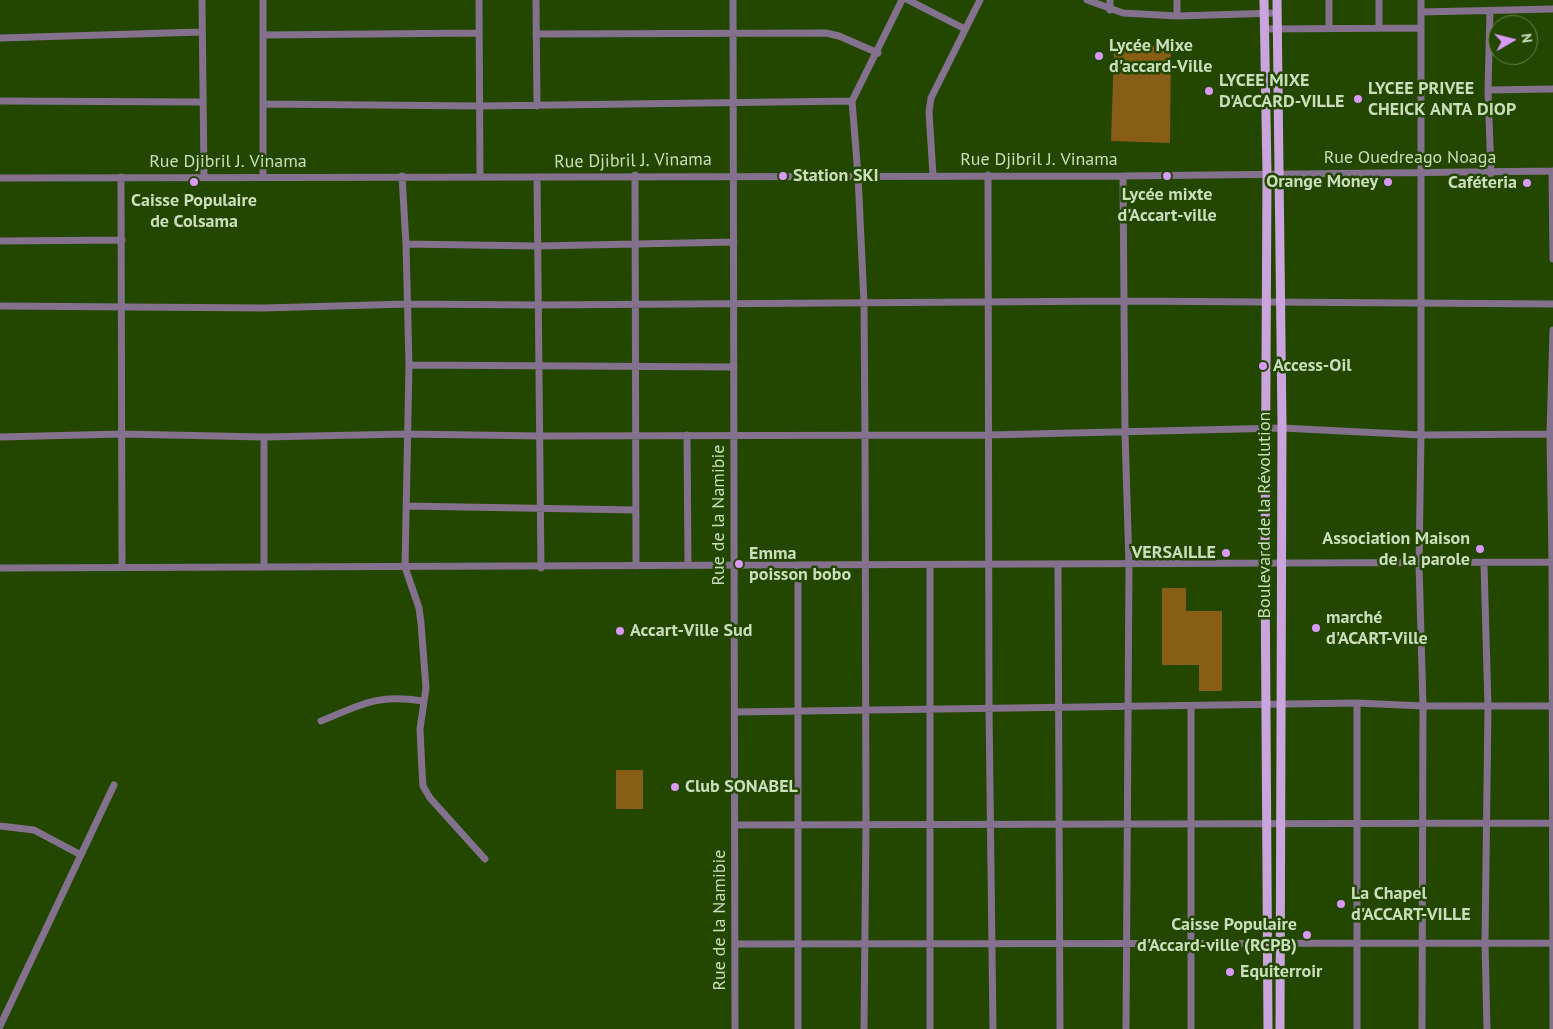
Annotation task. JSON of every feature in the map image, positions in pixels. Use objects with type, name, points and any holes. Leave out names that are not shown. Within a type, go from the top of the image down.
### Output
[{"type":"main road","name":"Boulevard de la Révolution","points":[[1264,0],[1267,174],[1265,562],[1268,1029]]},
{"type":"main road","name":"Boulevard de la Révolution","points":[[1277,0],[1282,428],[1280,823],[1282,942],[1280,1029]]},
{"type":"street","points":[[202,0],[204,176]]},
{"type":"street","points":[[263,0],[263,177]]},
{"type":"street","points":[[479,0],[480,176]]},
{"type":"street","points":[[536,0],[537,106]]},
{"type":"street","name":"Rue de la Namibie","points":[[733,0],[735,1029]]},
{"type":"street","points":[[864,1029],[866,826],[864,566],[866,436],[864,303],[858,175],[852,101],[878,53],[902,0]]},
{"type":"street","points":[[908,0],[965,29]]},
{"type":"street","points":[[933,175],[929,112],[930,98],[980,0]]},
{"type":"street","points":[[1086,0],[1123,14],[1177,16],[1277,13]]},
{"type":"street","points":[[1110,0],[1110,10]]},
{"type":"street","points":[[1177,0],[1177,16]]},
{"type":"street","points":[[1329,0],[1329,28]]},
{"type":"street","points":[[1379,0],[1380,28]]},
{"type":"street","points":[[1421,0],[1421,434],[1419,564],[1423,706],[1422,1029]]},
{"type":"street","points":[[1421,12],[1553,9]]},
{"type":"street","points":[[1490,11],[1488,90],[1491,174]]},
{"type":"street","points":[[1265,29],[1421,28]]},
{"type":"street","points":[[0,38],[202,32]]},
{"type":"street","points":[[263,35],[479,33]]},
{"type":"street","points":[[536,34],[733,35],[826,33],[839,36],[878,53]]},
{"type":"street","points":[[1488,90],[1553,89]]},
{"type":"street","points":[[0,101],[202,102]]},
{"type":"street","points":[[263,104],[537,106],[852,101]]},
{"type":"street","points":[[1552,171],[1553,259]]},
{"type":"street","name":"Rue Ouedreago Noaga","points":[[1267,174],[1491,174],[1552,171]]},
{"type":"street","name":"Rue Djibril J. Vinama","points":[[0,178],[204,176],[537,177],[635,175],[1123,176],[1267,174]]},
{"type":"street","points":[[635,175],[636,566]]},
{"type":"street","points":[[988,175],[986,303],[988,708],[992,823],[993,1029]]},
{"type":"street","points":[[402,176],[409,365],[405,567],[420,615],[425,678],[420,729],[423,786],[430,798],[486,859]]},
{"type":"street","points":[[1123,176],[1125,433],[1129,565],[1126,1029]]},
{"type":"street","points":[[121,177],[123,305],[122,567]]},
{"type":"street","points":[[537,177],[542,568]]},
{"type":"street","points":[[0,241],[122,240]]},
{"type":"street","points":[[406,244],[538,246],[734,242]]},
{"type":"street","points":[[0,306],[123,305],[264,308],[407,304],[538,305],[1124,301],[1280,303],[1421,301],[1553,304]]},
{"type":"street","points":[[1553,330],[1553,1029]]},
{"type":"street","points":[[409,365],[539,366],[635,364],[734,367]]},
{"type":"street","points":[[0,437],[122,434],[264,437],[407,434],[866,436],[1125,433],[1282,428],[1421,434],[1552,434]]},
{"type":"street","points":[[688,435],[688,565]]},
{"type":"street","points":[[264,437],[264,566]]},
{"type":"street","points":[[406,506],[636,510]]},
{"type":"street","points":[[0,568],[264,566],[542,568],[688,565],[930,566],[1265,562],[1484,564],[1553,562]]},
{"type":"street","points":[[1484,564],[1488,706],[1485,942],[1487,1029]]},
{"type":"street","points":[[1058,565],[1060,1029]]},
{"type":"street","points":[[798,566],[798,1029]]},
{"type":"street","points":[[930,566],[930,1029]]},
{"type":"street","points":[[321,721],[371,700],[389,697],[423,701]]},
{"type":"street","points":[[734,712],[1357,703],[1423,706],[1552,706]]},
{"type":"street","points":[[1357,703],[1357,1029]]},
{"type":"street","points":[[1191,706],[1191,1029]]},
{"type":"street","points":[[0,1026],[114,785]]},
{"type":"street","points":[[735,825],[1552,823]]},
{"type":"street","points":[[0,826],[34,830],[81,855]]},
{"type":"street","points":[[735,944],[1553,942]]},
{"type":"shaded area","points":[[1171,45],[1170,143],[1111,141],[1114,48]]},
{"type":"shaded area","points":[[1162,588],[1186,588],[1186,611],[1222,611],[1222,691],[1199,691],[1199,665],[1162,665]]},
{"type":"shaded area","points":[[616,770],[643,770],[643,809],[616,809]]},
{"type":"place","name":"Lycée Mixe d'accard-Ville","points":[[1099,56]]},
{"type":"place","name":"LYCEE MIXE D'ACCARD-VILLE","points":[[1209,91]]},
{"type":"place","name":"LYCEE PRIVEE CHEICK ANTA DIOP","points":[[1358,99]]},
{"type":"place","name":"Station SKI","points":[[783,176]]},
{"type":"place","name":"Lycée mixte d'Accart-ville","points":[[1167,176]]},
{"type":"place","name":"Caisse Populaire de Colsama","points":[[194,182]]},
{"type":"place","name":"Orange Money","points":[[1388,182]]},
{"type":"place","name":"Caféteria","points":[[1527,183]]},
{"type":"place","name":"Access-Oil","points":[[1263,366]]},
{"type":"place","name":"Association Maison de la parole","points":[[1480,549]]},
{"type":"place","name":"VERSAILLE","points":[[1226,553]]},
{"type":"place","name":"Emma poisson bobo","points":[[739,564]]},
{"type":"place","name":"marché d'ACART-Ville","points":[[1316,628]]},
{"type":"place","name":"Accart-Ville Sud","points":[[620,631]]},
{"type":"place","name":"Club SONABEL","points":[[675,787]]},
{"type":"place","name":"La Chapel d'ACCART-VILLE","points":[[1341,904]]},
{"type":"place","name":"Caisse Populaire d'Accard-ville (RCPB)","points":[[1307,935]]},
{"type":"place","name":"Equiterroir","points":[[1230,972]]}]
